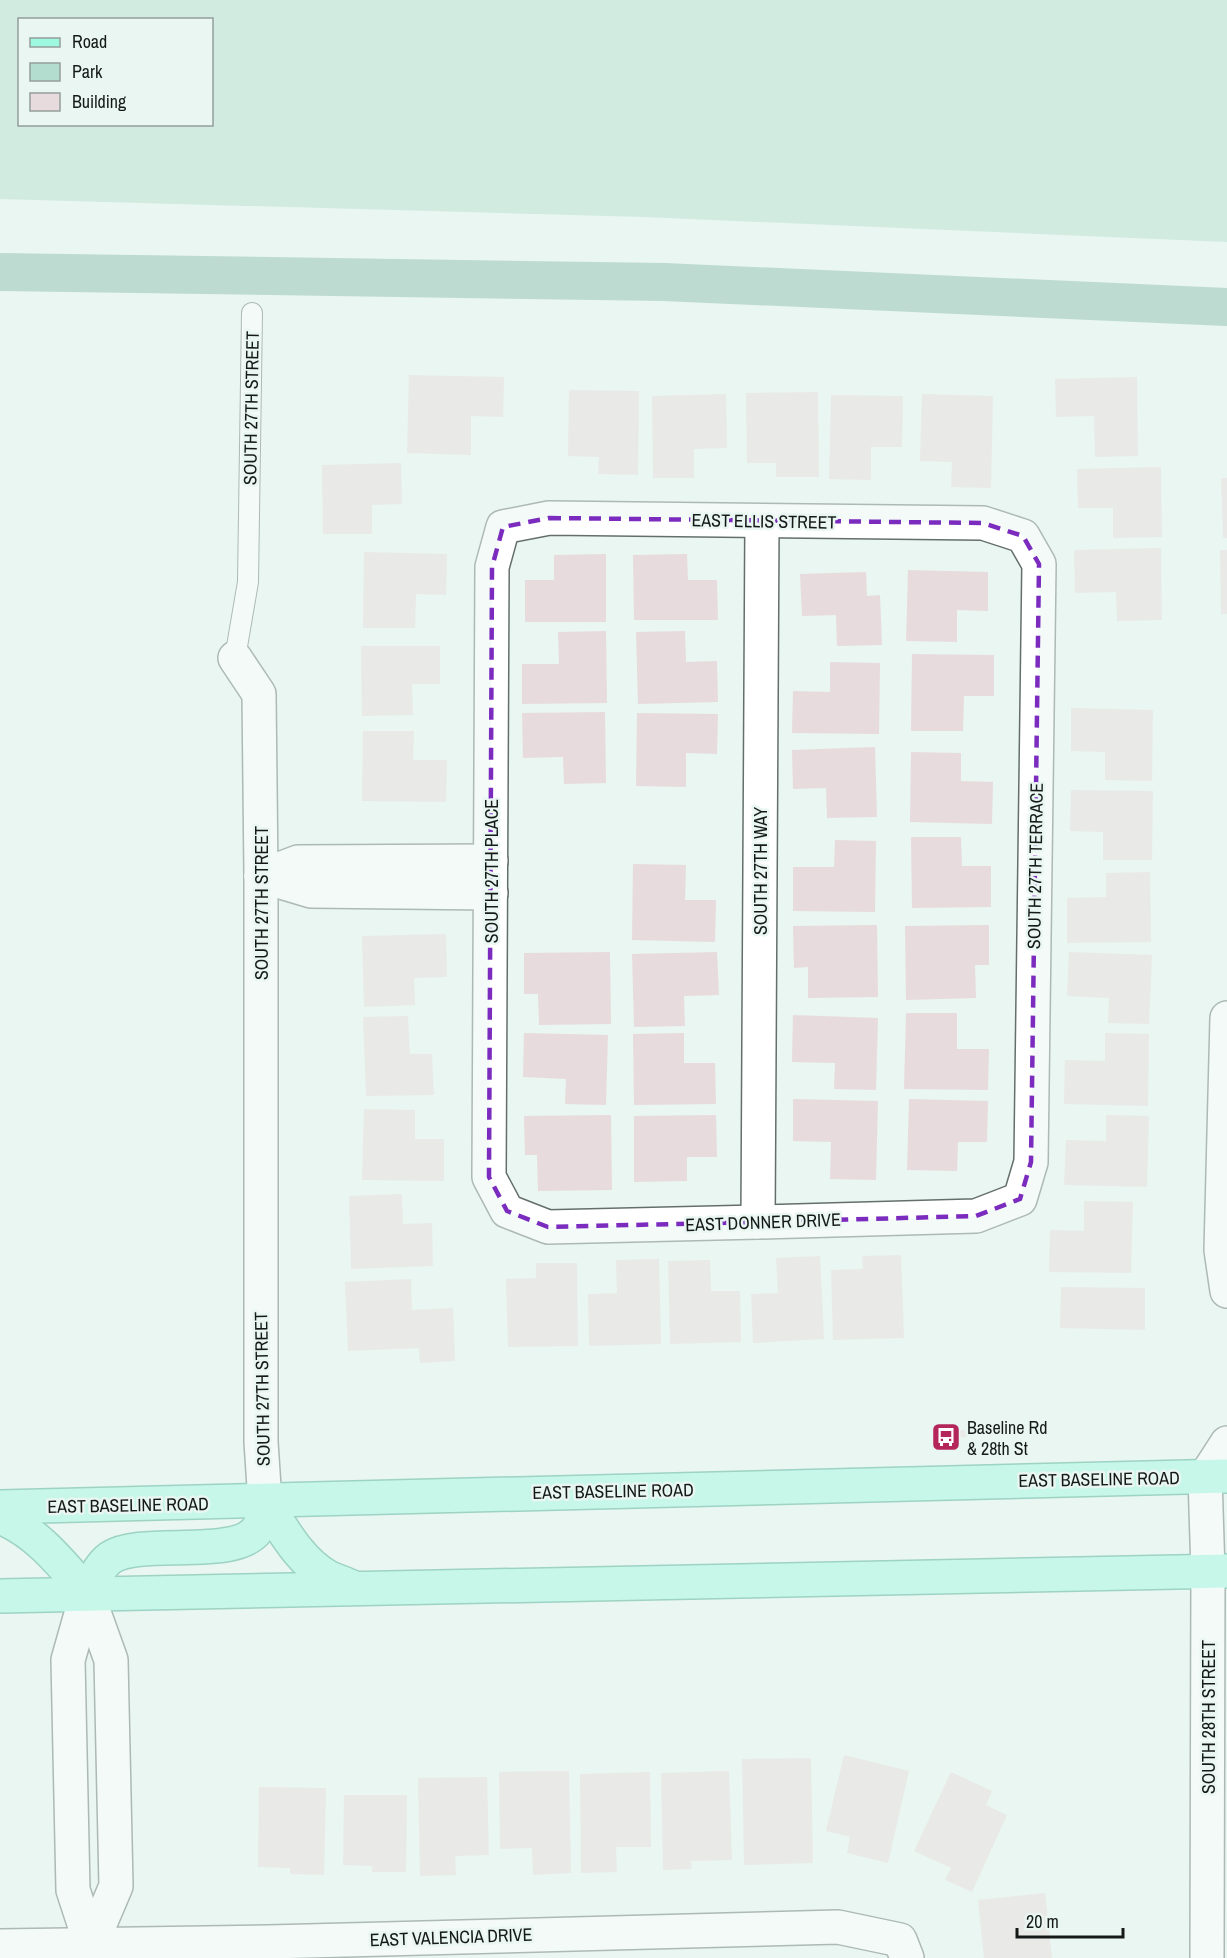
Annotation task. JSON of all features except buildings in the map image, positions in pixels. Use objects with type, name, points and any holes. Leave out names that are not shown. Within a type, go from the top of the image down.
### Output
[{"type":"main road","name":"EAST BASELINE ROAD","points":[[0,1508],[1216,1476]]},
{"type":"main road","points":[[265,1502],[294,1545],[308,1560],[326,1576],[358,1589]]},
{"type":"main road","points":[[87,1593],[96,1575],[109,1559],[124,1553],[164,1548],[221,1546],[245,1540],[260,1526],[265,1502]]},
{"type":"main road","points":[[0,1517],[11,1521],[45,1545],[87,1593]]},
{"type":"main road","points":[[0,1596],[1217,1571]]},
{"type":"street","name":"EAST ELLIS STREET","points":[[503,527],[549,518],[983,523],[1023,536]]},
{"type":"street","name":"SOUTH 27TH WAY","points":[[758,1222],[762,521]]},
{"type":"street","name":"SOUTH 27TH PLACE","points":[[503,527],[492,567],[489,1177],[507,1211]]},
{"type":"street","name":"SOUTH 27TH TERRACE","points":[[1020,1199],[1031,1162],[1039,564],[1023,536]]},
{"type":"street","name":"SOUTH 27TH STREET","points":[[235,658],[259,694],[261,1442],[265,1502]]},
{"type":"street","points":[[261,876],[298,862],[394,877],[491,877]]},
{"type":"street","points":[[1227,1018],[1221,1250],[1227,1291]]},
{"type":"street","name":"EAST DONNER DRIVE","points":[[507,1211],[548,1227],[976,1216],[1020,1199]]},
{"type":"street","points":[[1216,1476],[1227,1443]]},
{"type":"street","name":"SOUTH 28TH STREET","points":[[1207,1958],[1217,1571],[1216,1476]]},
{"type":"street","points":[[87,1593],[111,1660],[116,1886],[91,1951]]},
{"type":"street","points":[[87,1593],[68,1660],[73,1890],[91,1951]]},
{"type":"street","name":"EAST VALENCIA DRIVE","points":[[0,1946],[91,1951],[269,1942],[838,1927],[904,1949]]},
{"type":"lane","name":"SOUTH 27TH STREET","points":[[235,658],[248,582],[252,314]]},
{"type":"highlighted area","points":[[549,518],[983,523],[1023,536],[1039,564],[1031,1162],[1020,1199],[976,1216],[548,1227],[507,1211],[489,1177],[492,567],[503,527]]},
{"type":"green space","points":[[0,0],[1227,0],[1227,242],[644,217],[0,199]]},
{"type":"waterway","points":[[0,272],[664,282],[1227,307]]},
{"type":"place","name":"Baseline Rd & 28th St","points":[[946,1437]]}]
